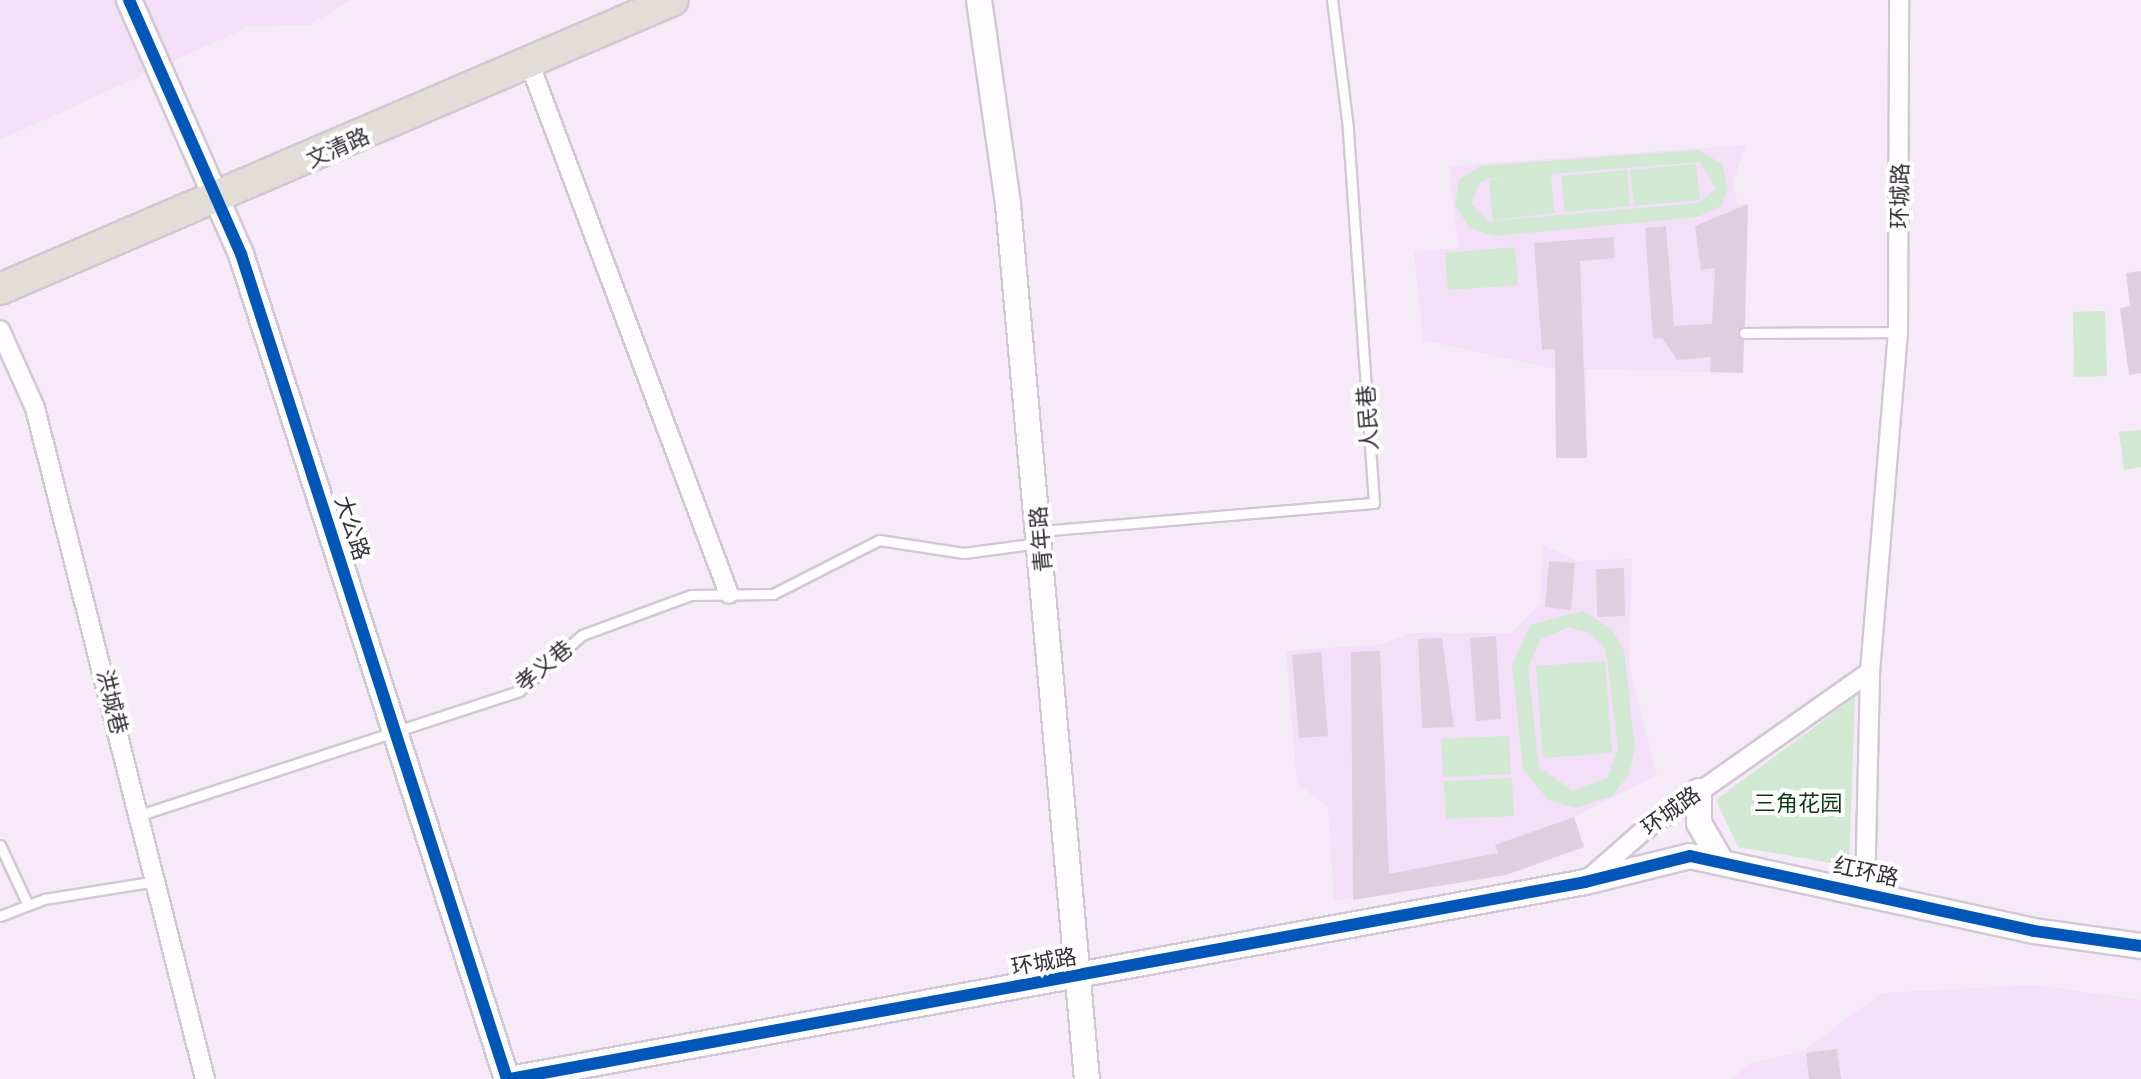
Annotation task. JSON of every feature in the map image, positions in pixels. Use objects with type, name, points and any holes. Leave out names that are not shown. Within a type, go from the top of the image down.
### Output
[{"type":"main road","name":"文清路","points":[[0,289],[631,0]]},
{"type":"main road","name":"文清路","points":[[0,272],[215,191],[673,0]]},
{"type":"street","name":"大公路","points":[[129,0],[215,191],[508,1079]]},
{"type":"street","name":"青年路","points":[[979,0],[1041,537],[1087,1079]]},
{"type":"street","name":"环城路","points":[[508,1079],[1585,882],[1699,791],[1870,672],[1898,332],[1899,0]]},
{"type":"street","points":[[529,62],[729,594]]},
{"type":"street","name":"洪城巷","points":[[0,330],[35,408],[205,1079]]},
{"type":"street","points":[[1865,894],[1870,672]]},
{"type":"street","points":[[1699,791],[1699,823],[1719,857]]},
{"type":"street","name":"红环路","points":[[1585,882],[1690,856],[1719,857],[1865,894],[2141,946]]},
{"type":"street","name":"红环路","points":[[1865,894],[1895,910],[1995,935],[2141,958]]},
{"type":"lane","name":"人民巷","points":[[1041,537],[1374,503],[1348,128],[1332,0]]},
{"type":"lane","points":[[1744,333],[1898,332]]},
{"type":"lane","name":"孝义巷","points":[[140,815],[397,736],[519,691],[582,635],[691,595],[773,594],[879,540],[964,553],[1041,537]]},
{"type":"lane","points":[[0,845],[28,905]]},
{"type":"lane","points":[[0,916],[28,905],[156,881]]},
{"type":"shaded area","points":[[0,0],[351,0],[309,25],[248,27],[0,140]]},
{"type":"shaded area","points":[[1746,145],[1733,182],[1738,204],[1748,204],[1743,373],[1586,369],[1587,458],[1556,458],[1555,369],[1423,340],[1414,252],[1458,248],[1449,166]]},
{"type":"shaded area","points":[[1543,545],[1578,561],[1632,559],[1629,666],[1657,775],[1574,817],[1584,847],[1506,875],[1334,901],[1328,806],[1297,784],[1286,651],[1383,644],[1410,633],[1512,633],[1540,604]]},
{"type":"shaded area","points":[[2035,985],[2141,1000],[2141,1079],[1732,1079],[1748,1064],[1803,1051],[1882,993]]},
{"type":"green space","points":[[1699,150],[1722,164],[1728,188],[1721,206],[1698,217],[1494,236],[1470,228],[1455,206],[1459,180],[1480,166]],"holes":[[[1700,162],[1716,188],[1699,203],[1489,221],[1471,204],[1480,182],[1489,179],[1516,176],[1489,180],[1493,220],[1554,213],[1551,174]]]},
{"type":"green space","points":[[1696,164],[1700,200],[1634,206],[1630,170]]},
{"type":"green space","points":[[1627,170],[1630,206],[1565,212],[1561,176]]},
{"type":"green space","points":[[1515,247],[1518,285],[1448,290],[1445,253]]},
{"type":"green space","points":[[2105,311],[2107,376],[2074,377],[2073,312]]},
{"type":"green space","points":[[2141,430],[2141,467],[2124,470],[2119,432]]},
{"type":"green space","points":[[1583,611],[1612,629],[1624,651],[1635,749],[1628,776],[1611,797],[1574,808],[1548,800],[1523,769],[1512,665],[1530,625]],"holes":[[[1569,627],[1590,633],[1606,650],[1618,749],[1607,778],[1573,791],[1539,767],[1528,667],[1541,639]]]},
{"type":"green space","points":[[1605,661],[1612,753],[1543,758],[1536,666]]},
{"type":"green space","name":"三角花园","points":[[1855,697],[1849,866],[1738,847],[1716,800]]},
{"type":"green space","points":[[1509,736],[1511,774],[1443,777],[1441,739]]},
{"type":"green space","points":[[1512,778],[1514,816],[1446,819],[1444,781]]},
{"type":"building","points":[[1748,204],[1745,326],[1737,332],[1744,340],[1743,373],[1710,372],[1711,357],[1677,360],[1662,338],[1653,339],[1645,228],[1666,226],[1674,326],[1712,324],[1715,268],[1701,270],[1695,226]]},
{"type":"building","points":[[1613,237],[1615,258],[1580,261],[1587,458],[1556,458],[1555,349],[1542,350],[1534,243]]},
{"type":"building","points":[[2141,271],[2141,373],[2129,375],[2120,308],[2130,306],[2126,273]]},
{"type":"building","points":[[1549,561],[1575,563],[1571,610],[1545,607]]},
{"type":"building","points":[[1624,568],[1625,616],[1597,617],[1596,569]]},
{"type":"building","points":[[1496,636],[1501,719],[1476,721],[1470,638]]},
{"type":"building","points":[[1442,638],[1454,727],[1422,728],[1418,639]]},
{"type":"building","points":[[1380,651],[1389,874],[1498,853],[1495,845],[1574,817],[1584,847],[1506,875],[1353,900],[1351,652]]},
{"type":"building","points":[[1321,652],[1328,736],[1299,738],[1292,655]]},
{"type":"building","points":[[1837,1049],[1841,1079],[1809,1079],[1806,1053]]},
{"type":"cycle path","points":[[129,0],[241,254],[507,1079]]},
{"type":"cycle path","points":[[510,1079],[1585,882],[1690,856],[2034,931],[2141,946]]}]
